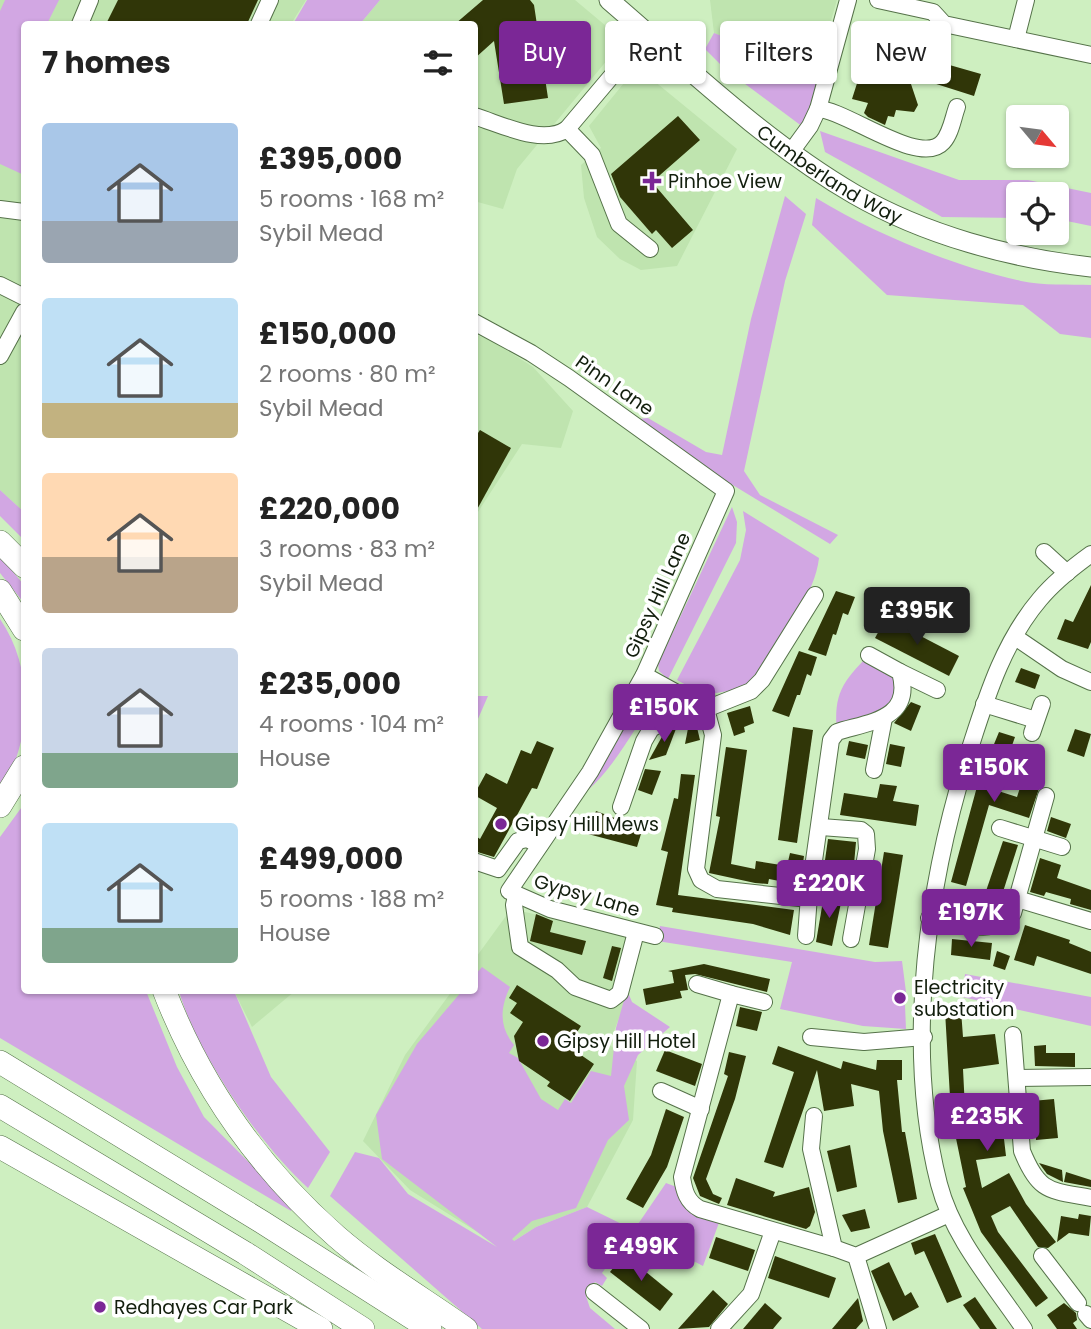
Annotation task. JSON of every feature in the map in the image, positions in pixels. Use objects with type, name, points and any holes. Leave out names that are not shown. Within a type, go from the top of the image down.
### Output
[{"type":"highway","points":[[0,542],[21,563]]},
{"type":"highway","points":[[0,591],[21,624]]},
{"type":"highway","points":[[0,806],[21,772]]},
{"type":"highway","points":[[166,994],[207,1083],[242,1135],[286,1188],[338,1238],[466,1329]]},
{"type":"highway","points":[[0,1062],[250,1214],[430,1329]]},
{"type":"highway","points":[[0,1106],[245,1253],[363,1329]]},
{"type":"highway","points":[[0,1147],[321,1329]]},
{"type":"main road","name":"Cumberland Way","points":[[609,0],[634,21]]},
{"type":"main road","name":"Cumberland Way","points":[[706,81],[791,152],[876,206],[947,235],[1016,255],[1091,267]]},
{"type":"street","points":[[81,21],[90,0]]},
{"type":"street","points":[[260,21],[270,0]]},
{"type":"street","points":[[791,152],[810,126],[818,109],[848,0]]},
{"type":"street","points":[[878,0],[933,12],[944,24],[1091,55]]},
{"type":"street","points":[[1016,39],[1026,0]]},
{"type":"street","points":[[478,117],[541,136],[559,134],[567,129],[605,84]]},
{"type":"street","points":[[818,109],[831,109],[855,120],[867,131],[908,145],[931,148],[941,145],[947,136],[957,107]]},
{"type":"street","points":[[567,129],[592,155],[619,224],[650,249]]},
{"type":"street","points":[[0,209],[21,212]]},
{"type":"street","points":[[0,285],[21,295]]},
{"type":"street","points":[[0,356],[21,318]]},
{"type":"street","name":"Pinn Lane","points":[[478,324],[531,353],[569,378],[726,491]]},
{"type":"street","name":"Gipsy Hill Lane","points":[[512,894],[540,845],[590,772],[644,675],[726,491]]},
{"type":"street","points":[[1044,552],[1066,573]]},
{"type":"street","points":[[1024,1329],[965,1244],[949,1214],[933,1154],[927,1110],[924,1037],[929,918],[951,812],[984,704],[1014,637],[1040,598],[1091,554]]},
{"type":"street","points":[[621,807],[644,741],[651,729],[700,706],[751,691],[762,680],[814,595]]},
{"type":"street","points":[[1014,637],[1062,669],[1091,682]]},
{"type":"street","points":[[869,655],[937,690]]},
{"type":"street","points":[[806,936],[831,740],[837,732],[878,723],[884,718],[897,704],[903,688],[900,672]]},
{"type":"street","points":[[644,675],[700,706],[713,735],[696,869],[701,880],[717,889],[799,898],[809,896]]},
{"type":"street","points":[[984,704],[1036,719]]},
{"type":"street","points":[[874,770],[884,718]]},
{"type":"street","points":[[929,918],[994,927],[1007,921],[1017,899],[1046,796]]},
{"type":"street","points":[[821,827],[861,830],[866,834],[867,849],[851,939]]},
{"type":"street","points":[[1000,828],[1062,848]]},
{"type":"street","points":[[478,862],[498,869],[518,841],[527,839],[540,845]]},
{"type":"street","points":[[512,894],[520,947],[589,993],[615,999],[636,932]]},
{"type":"street","name":"Gypsy Lane","points":[[512,894],[550,909],[655,936]]},
{"type":"street","points":[[1017,899],[1091,921]]},
{"type":"street","points":[[697,984],[764,1002]]},
{"type":"street","points":[[731,994],[682,1177],[683,1186],[694,1206],[856,1256],[949,1214]]},
{"type":"street","points":[[1013,1035],[1022,1151],[1034,1177],[1052,1191],[1091,1199]]},
{"type":"street","points":[[811,1037],[864,1042],[924,1037]]},
{"type":"street","points":[[1017,1078],[1091,1077]]},
{"type":"street","points":[[661,1091],[701,1109]]},
{"type":"street","points":[[814,1116],[811,1149],[834,1248]]},
{"type":"street","points":[[719,1329],[751,1294],[773,1231]]},
{"type":"street","points":[[1042,1255],[1085,1312]]},
{"type":"street","points":[[856,1256],[878,1329]]},
{"type":"street","points":[[594,1292],[640,1329]]},
{"type":"shaded area","points":[[0,0],[306,0],[293,21],[21,21],[21,509],[0,490]]},
{"type":"shaded area","points":[[5,0],[59,0],[48,21],[21,21],[21,174],[0,164],[0,11]]},
{"type":"shaded area","points":[[307,0],[380,0],[362,21],[295,21]]},
{"type":"shaded area","points":[[380,0],[575,0],[605,25],[605,63],[591,80],[591,21],[499,21],[499,84],[587,84],[517,169],[503,209],[478,202],[478,21],[362,21]]},
{"type":"shaded area","points":[[710,0],[837,0],[831,21],[720,21],[720,35],[714,33]]},
{"type":"shaded area","points":[[714,33],[720,35],[720,64],[706,50]]},
{"type":"shaded area","name":"Pinhoe View","points":[[623,84],[658,84],[737,149],[677,266],[641,270],[620,259],[597,237],[584,198],[581,165],[601,148],[589,126]]},
{"type":"shaded area","points":[[745,84],[818,84],[803,127]]},
{"type":"shaded area","points":[[820,131],[959,180],[1038,182],[1006,182],[1006,218],[942,217],[825,152]]},
{"type":"shaded area","points":[[1069,188],[1091,193],[1091,226],[1069,221]]},
{"type":"shaded area","points":[[785,196],[806,214],[785,281],[744,471],[760,495],[838,535],[830,544],[700,465],[638,419],[648,418],[706,452],[722,455],[751,319]]},
{"type":"shaded area","points":[[816,198],[889,236],[969,267],[1029,283],[1091,285],[1091,338],[1060,334],[1023,305],[887,295],[812,225]]},
{"type":"shaded area","points":[[478,335],[491,340],[533,367],[573,411],[561,448],[522,444],[478,512]]},
{"type":"shaded area","points":[[0,490],[21,509],[21,537],[0,516]]},
{"type":"shaded area","points":[[732,507],[737,522],[736,543],[668,679],[659,671],[658,664]]},
{"type":"shaded area","points":[[743,511],[819,558],[801,608],[747,688],[704,695],[677,680],[740,560],[746,530]]},
{"type":"shaded area","points":[[0,556],[21,581],[21,599],[0,573]]},
{"type":"shaded area","points":[[0,619],[11,638],[21,669],[21,739],[11,771],[0,791]]},
{"type":"shaded area","points":[[869,655],[900,672],[897,703],[837,732],[837,708],[842,689],[852,673]]},
{"type":"shaded area","points":[[655,689],[662,692],[608,769],[587,791],[641,699],[647,691]]},
{"type":"shaded area","points":[[478,696],[488,696],[478,719]]},
{"type":"shaded area","points":[[21,808],[21,994],[147,994],[177,1067],[204,1117],[292,1206],[291,1211],[0,1038],[0,837]]},
{"type":"shaded area","points":[[511,909],[640,937],[629,991],[609,1045],[637,1061],[633,1120],[587,1207],[536,1227],[503,1248],[410,1190],[363,1141],[405,1055],[450,994],[478,994],[478,954]]},
{"type":"shaded area","points":[[660,926],[875,962],[902,961],[906,992],[895,992],[894,1004],[905,1005],[906,1029],[863,1026],[780,1009],[792,962],[657,941]]},
{"type":"shaded area","points":[[482,967],[510,987],[503,1010],[506,1031],[514,1045],[509,1053],[518,1058],[541,1099],[558,1110],[565,1099],[571,1103],[591,1071],[611,1076],[616,1028],[627,990],[632,1002],[670,1027],[638,1055],[624,1086],[629,1120],[608,1140],[576,1208],[532,1221],[512,1239],[514,1241],[536,1227],[587,1207],[634,1230],[602,1273],[607,1278],[602,1286],[595,1282],[586,1296],[590,1308],[615,1329],[482,1329],[330,1196],[355,1152],[379,1158],[408,1194],[497,1247],[382,1159],[376,1115],[417,1044],[459,994],[478,994],[478,972]]},
{"type":"shaded area","points":[[965,974],[1091,997],[1091,1026],[962,997]]},
{"type":"shaded area","points":[[180,994],[235,994],[271,1077],[330,1152],[308,1188],[270,1148],[232,1097],[187,1015]]},
{"type":"shaded area","points":[[236,994],[291,994],[252,1027]]},
{"type":"shaded area","points":[[666,1183],[679,1188],[720,1220],[703,1266],[634,1230]]},
{"type":"building","points":[[118,0],[258,0],[248,21],[108,21]]},
{"type":"building","points":[[483,0],[530,0],[534,5],[536,21],[499,21],[499,72],[494,41],[478,55],[478,21],[458,21]]},
{"type":"building","points":[[951,65],[981,74],[974,96],[936,84],[951,84]]},
{"type":"building","points":[[501,84],[546,84],[548,98],[504,104]]},
{"type":"building","points":[[857,84],[911,84],[918,105],[914,112],[896,110],[894,117],[888,116],[885,125],[864,113],[868,103],[852,99]]},
{"type":"building","points":[[678,116],[700,140],[652,182],[693,230],[672,248],[656,230],[652,234],[620,197],[611,174]]},
{"type":"building","points":[[480,430],[511,448],[478,508]]},
{"type":"building","points":[[1091,585],[1091,642],[1088,649],[1057,639],[1065,619],[1073,622]]},
{"type":"building","points":[[836,591],[855,597],[848,615],[843,613],[826,656],[808,650]]},
{"type":"building","points":[[886,618],[959,656],[949,676],[875,638]]},
{"type":"building","points":[[799,651],[817,657],[811,676],[807,674],[789,717],[772,711]]},
{"type":"building","points":[[1021,668],[1040,675],[1035,689],[1015,682]]},
{"type":"building","points":[[911,702],[921,706],[911,731],[894,723]]},
{"type":"building","points":[[750,706],[754,723],[744,727],[745,732],[734,736],[727,713]]},
{"type":"building","points":[[694,715],[700,740],[685,744],[690,718]]},
{"type":"building","points":[[677,726],[666,755],[649,760],[664,733]]},
{"type":"building","points":[[793,727],[813,730],[797,843],[778,840]]},
{"type":"building","points":[[1075,729],[1091,734],[1084,757],[1067,751]]},
{"type":"building","points":[[999,732],[1015,737],[1008,757],[1003,755],[992,789],[1017,797],[1027,766],[1045,771],[1029,818],[989,805],[966,886],[951,882],[978,783]]},
{"type":"building","points":[[537,741],[554,748],[537,789],[532,788],[494,857],[478,852],[478,838],[480,839],[497,808],[478,797],[478,788],[486,773],[507,784],[521,750],[531,754]]},
{"type":"building","points":[[849,741],[868,745],[865,759],[846,755]]},
{"type":"building","points":[[890,744],[905,747],[901,767],[886,764]]},
{"type":"building","points":[[726,747],[747,750],[731,864],[755,869],[756,861],[787,866],[790,853],[804,856],[801,877],[796,876],[795,884],[769,879],[768,884],[755,883],[709,873],[720,817],[716,816]]},
{"type":"building","points":[[645,769],[661,771],[652,795],[638,790]]},
{"type":"building","points":[[681,774],[695,775],[678,895],[794,910],[790,935],[753,924],[672,912],[673,908],[656,905],[668,852],[661,850],[674,798],[678,799]]},
{"type":"building","points":[[880,784],[897,786],[893,801],[919,805],[916,826],[840,815],[844,793],[877,798]]},
{"type":"building","points":[[596,811],[631,824],[633,820],[644,824],[637,847],[588,834]]},
{"type":"building","points":[[1051,817],[1071,824],[1066,838],[1047,831]]},
{"type":"building","points":[[828,839],[856,842],[854,864],[825,860]]},
{"type":"building","points":[[1003,841],[1018,845],[1001,898],[985,894]]},
{"type":"building","points":[[884,852],[903,855],[888,948],[869,945]]},
{"type":"building","points":[[1040,858],[1061,865],[1057,878],[1091,890],[1091,910],[1070,904],[1071,899],[1046,892],[1044,896],[1030,892]]},
{"type":"building","points":[[824,895],[842,898],[832,946],[816,942]]},
{"type":"building","points":[[536,914],[553,921],[550,932],[586,941],[582,955],[530,941]]},
{"type":"building","points":[[1025,925],[1070,940],[1069,943],[1091,952],[1091,974],[1037,956],[1034,966],[1014,960]]},
{"type":"building","points":[[952,939],[992,943],[990,960],[951,955]]},
{"type":"building","points":[[612,946],[621,948],[612,981],[603,978]]},
{"type":"building","points":[[997,951],[1010,956],[1005,970],[993,966]]},
{"type":"building","points":[[704,964],[770,979],[767,992],[695,974],[685,975],[688,990],[680,991],[682,998],[646,1005],[643,989],[674,983],[672,972],[668,971]]},
{"type":"building","name":"Gipsy Hill Hotel","points":[[517,985],[581,1026],[568,1046],[594,1064],[570,1101],[547,1086],[550,1082],[519,1061],[514,1036],[523,1022],[510,1013],[517,1003],[509,998]]},
{"type":"building","points":[[740,1007],[762,1012],[757,1031],[736,1026]]},
{"type":"building","points":[[961,1010],[963,1037],[995,1034],[999,1064],[963,1069],[965,1109],[1000,1105],[1006,1156],[976,1160],[982,1188],[1009,1173],[1026,1204],[1056,1242],[1048,1248],[1038,1247],[1010,1206],[991,1216],[998,1232],[1048,1298],[1036,1307],[981,1232],[963,1188],[966,1187],[951,1114],[945,1011]]},
{"type":"building","points":[[1046,1045],[1046,1053],[1075,1053],[1075,1067],[1035,1066],[1034,1046]]},
{"type":"building","points":[[778,1046],[841,1069],[843,1061],[876,1070],[877,1060],[902,1060],[902,1080],[897,1080],[902,1132],[905,1132],[917,1199],[898,1203],[883,1131],[879,1091],[851,1084],[854,1106],[824,1111],[817,1070],[783,1168],[764,1162],[794,1072],[772,1064]]},
{"type":"building","points":[[665,1050],[702,1064],[695,1086],[656,1071]]},
{"type":"building","points":[[729,1052],[746,1056],[735,1099],[706,1179],[713,1194],[722,1198],[719,1204],[700,1196],[693,1178],[728,1076],[724,1074]]},
{"type":"building","points":[[1054,1099],[1058,1138],[1036,1140],[1032,1101]]},
{"type":"building","points":[[666,1109],[684,1117],[667,1167],[643,1208],[626,1199],[651,1155]]},
{"type":"building","points":[[850,1145],[857,1187],[837,1192],[827,1151]]},
{"type":"building","points":[[1039,1163],[1062,1170],[1063,1182],[1047,1174]]},
{"type":"building","points":[[1066,1172],[1091,1180],[1091,1187],[1064,1182]]},
{"type":"building","points":[[736,1178],[775,1192],[773,1197],[809,1187],[815,1212],[810,1226],[806,1229],[727,1205]]},
{"type":"building","points":[[865,1209],[870,1228],[851,1232],[842,1215]]},
{"type":"building","points":[[1079,1214],[1091,1216],[1089,1236],[1069,1233],[1057,1242],[1061,1216],[1078,1219]]},
{"type":"building","points":[[935,1234],[962,1297],[947,1303],[924,1251],[915,1255],[911,1243]]},
{"type":"building","points":[[716,1237],[755,1250],[748,1271],[709,1258]]},
{"type":"building","points":[[624,1254],[673,1294],[660,1311],[610,1272]]},
{"type":"building","points":[[775,1256],[836,1278],[829,1298],[768,1278]]},
{"type":"building","points":[[889,1262],[905,1296],[911,1292],[919,1307],[893,1321],[871,1271]]},
{"type":"building","points":[[713,1290],[728,1304],[709,1327],[678,1329]]},
{"type":"building","points":[[975,1297],[997,1329],[980,1329],[963,1305]]},
{"type":"building","points":[[858,1298],[863,1321],[856,1329],[832,1329]]},
{"type":"building","points":[[765,1303],[782,1318],[773,1329],[743,1329]]},
{"type":"building","points":[[1064,1303],[1076,1313],[1077,1320],[1073,1323],[1077,1329],[1057,1329],[1047,1315]]},
{"type":"place","name":"Pinhoe View","points":[[652,181]]},
{"type":"place","name":"Gipsy Hill Mews","points":[[501,824]]},
{"type":"place","name":"Electricity substation","points":[[900,998]]},
{"type":"place","name":"Gipsy Hill Hotel","points":[[543,1041]]},
{"type":"place","name":"Redhayes Car Park","points":[[100,1307]]}]
